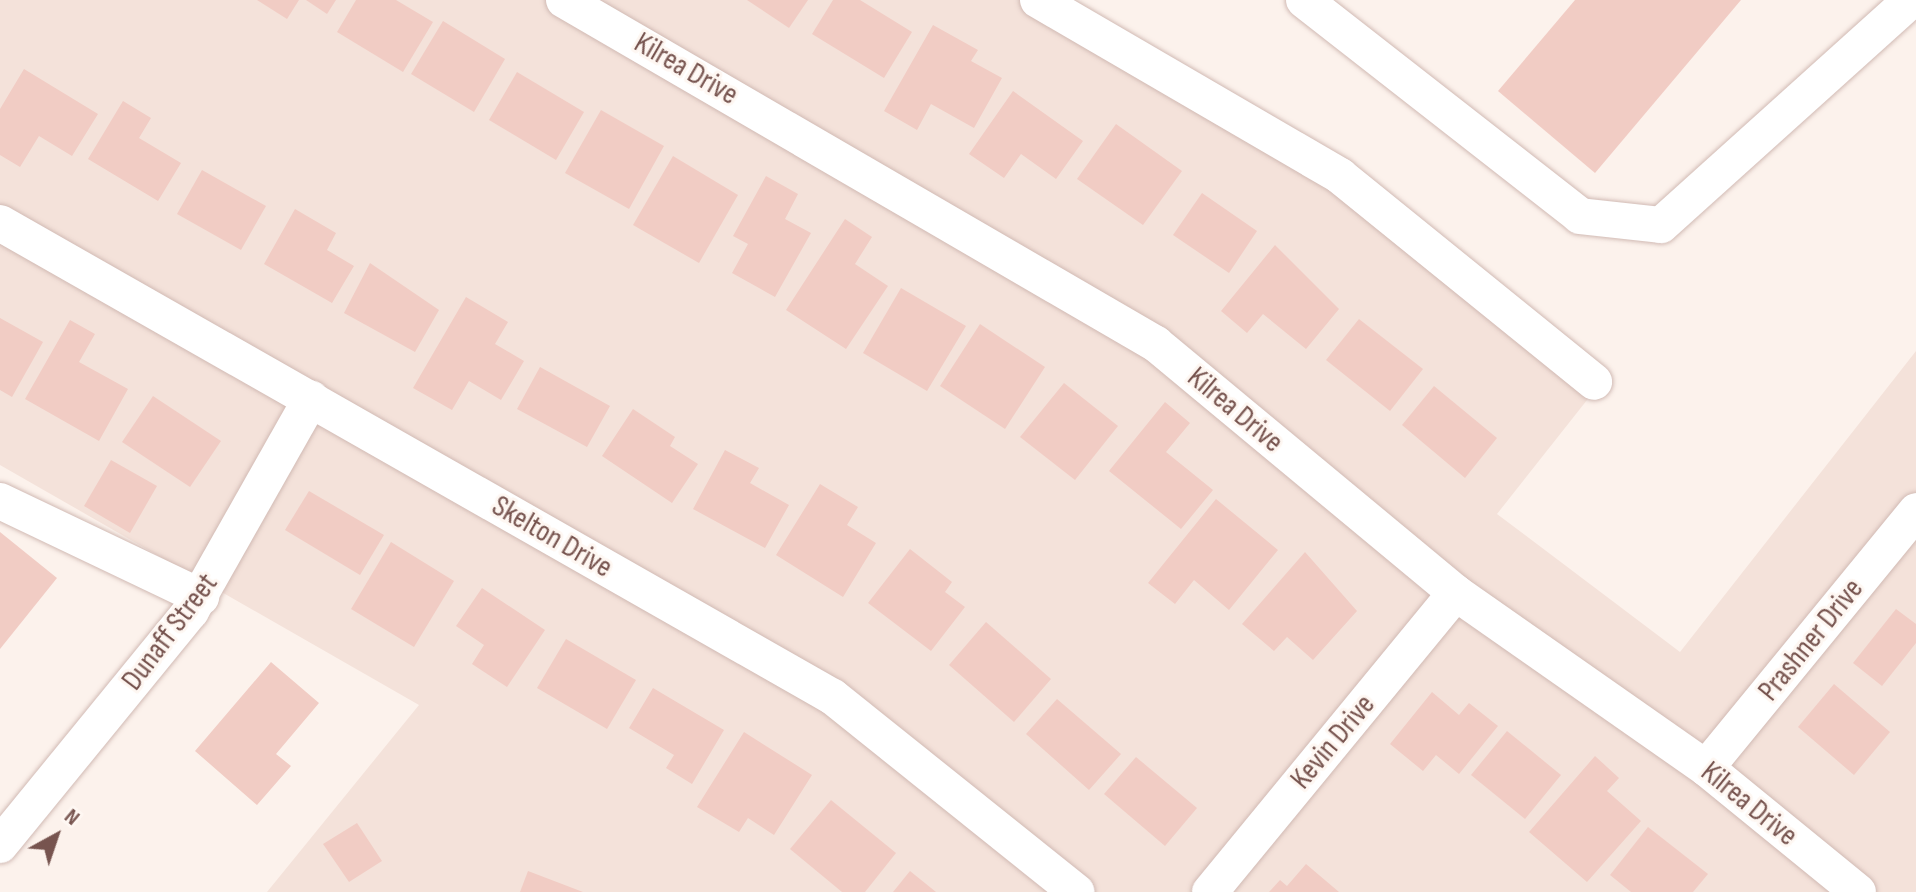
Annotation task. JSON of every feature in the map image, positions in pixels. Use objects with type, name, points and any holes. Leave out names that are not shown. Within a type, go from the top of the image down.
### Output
[{"type":"street","name":"Kilrea Drive","points":[[564,0],[1097,303],[1156,344],[1456,593],[1706,768],[1858,892]]},
{"type":"street","points":[[1038,0],[1340,176],[1594,382]]},
{"type":"street","points":[[1304,0],[1580,216],[1661,225],[1911,0]]},
{"type":"street","name":"Skelton Drive","points":[[0,223],[833,697],[1076,892]]},
{"type":"street","name":"Dunaff Street","points":[[0,845],[201,597],[311,399]]},
{"type":"street","points":[[0,501],[201,597]]},
{"type":"street","name":"Prashner Drive","points":[[1706,768],[1916,511]]},
{"type":"street","name":"Kevin Drive","points":[[1210,892],[1456,593]]},
{"type":"shaded area","points":[[0,0],[1023,0],[1335,184],[1591,395],[1497,514],[1680,652],[1916,351],[1916,892],[267,892],[419,705],[0,465]]},
{"type":"building","points":[[257,0],[299,0],[287,19]]},
{"type":"building","points":[[306,0],[336,0],[327,14]]},
{"type":"building","points":[[356,0],[396,0],[433,22],[403,72],[337,32]]},
{"type":"building","points":[[747,0],[808,0],[789,28]]},
{"type":"building","points":[[833,0],[860,0],[912,32],[884,78],[812,34]]},
{"type":"building","points":[[1575,0],[1741,0],[1595,173],[1498,91]]},
{"type":"building","points":[[443,21],[505,59],[474,112],[411,74]]},
{"type":"building","points":[[933,25],[978,50],[971,61],[1002,78],[974,128],[931,104],[917,130],[884,111]]},
{"type":"building","points":[[24,69],[98,114],[72,156],[39,136],[20,167],[0,155],[0,109]]},
{"type":"building","points":[[517,72],[584,112],[556,160],[489,120]]},
{"type":"building","points":[[1013,91],[1083,141],[1056,179],[1021,154],[1004,178],[969,154]]},
{"type":"building","points":[[123,101],[151,118],[139,138],[181,163],[158,201],[88,159]]},
{"type":"building","points":[[601,110],[664,146],[629,209],[565,173]]},
{"type":"building","points":[[1116,124],[1182,171],[1143,225],[1077,179]]},
{"type":"building","points":[[673,156],[738,195],[699,263],[633,225]]},
{"type":"building","points":[[202,170],[266,206],[241,250],[177,214]]},
{"type":"building","points":[[766,176],[798,194],[785,219],[811,233],[775,297],[732,273],[748,244],[733,236]]},
{"type":"building","points":[[1202,193],[1257,231],[1229,273],[1173,235]]},
{"type":"building","points":[[295,209],[336,233],[327,250],[354,266],[332,303],[264,264]]},
{"type":"building","points":[[845,219],[872,237],[855,264],[888,286],[846,349],[786,310]]},
{"type":"building","points":[[1275,245],[1339,309],[1306,349],[1263,314],[1247,333],[1221,311]]},
{"type":"building","points":[[370,263],[439,310],[415,352],[344,313]]},
{"type":"building","points":[[901,288],[966,326],[927,391],[863,353]]},
{"type":"building","points":[[466,297],[508,322],[495,344],[524,361],[501,400],[469,381],[452,410],[413,388]]},
{"type":"building","points":[[0,318],[43,342],[12,397],[0,390]]},
{"type":"building","points":[[1359,319],[1423,369],[1390,411],[1326,360]]},
{"type":"building","points":[[70,320],[95,334],[79,362],[128,389],[99,441],[25,399]]},
{"type":"building","points":[[980,324],[1045,367],[1005,429],[940,386]]},
{"type":"building","points":[[540,367],[610,406],[587,447],[517,409]]},
{"type":"building","points":[[1064,383],[1118,426],[1075,480],[1020,437]]},
{"type":"building","points":[[1434,386],[1497,438],[1465,478],[1402,425]]},
{"type":"building","points":[[153,396],[221,441],[190,487],[122,442]]},
{"type":"building","points":[[1165,402],[1190,423],[1166,452],[1213,490],[1181,529],[1109,471]]},
{"type":"building","points":[[633,409],[675,437],[670,446],[698,464],[672,503],[602,456]]},
{"type":"building","points":[[725,450],[759,468],[750,483],[789,505],[765,548],[693,509]]},
{"type":"building","points":[[111,460],[157,486],[130,533],[84,506]]},
{"type":"building","points":[[820,484],[858,507],[847,525],[876,543],[843,597],[776,555]]},
{"type":"building","points":[[309,491],[384,535],[360,575],[285,530]]},
{"type":"building","points":[[1216,499],[1278,550],[1229,610],[1194,580],[1175,604],[1148,583]]},
{"type":"building","points":[[0,532],[57,578],[0,649]]},
{"type":"building","points":[[391,542],[454,581],[414,647],[351,609]]},
{"type":"building","points":[[910,549],[952,582],[945,592],[965,607],[931,651],[868,603]]},
{"type":"building","points":[[1305,552],[1357,611],[1313,660],[1287,637],[1274,651],[1242,624]]},
{"type":"building","points":[[482,588],[545,630],[507,687],[472,664],[484,645],[456,626]]},
{"type":"building","points":[[1896,609],[1916,624],[1916,643],[1882,686],[1853,663]]},
{"type":"building","points":[[986,622],[1051,679],[1014,722],[949,665]]},
{"type":"building","points":[[566,639],[636,680],[607,729],[537,688]]},
{"type":"building","points":[[271,662],[319,703],[276,754],[291,766],[257,805],[195,751]]},
{"type":"building","points":[[1834,684],[1890,732],[1854,775],[1798,727]]},
{"type":"building","points":[[653,688],[724,730],[692,784],[666,768],[674,755],[629,728]]},
{"type":"building","points":[[1432,692],[1459,715],[1469,703],[1498,726],[1459,774],[1436,755],[1423,771],[1390,744]]},
{"type":"building","points":[[1057,699],[1121,754],[1089,790],[1026,734]]},
{"type":"building","points":[[1507,731],[1561,775],[1525,819],[1471,775]]},
{"type":"building","points":[[744,732],[812,775],[774,835],[748,818],[739,832],[697,807]]},
{"type":"building","points":[[1595,756],[1619,778],[1607,791],[1641,821],[1587,882],[1529,832]]},
{"type":"building","points":[[1136,757],[1197,808],[1165,846],[1104,794]]},
{"type":"building","points":[[831,800],[896,853],[865,892],[842,892],[790,849]]},
{"type":"building","points":[[357,823],[382,861],[349,882],[323,844]]},
{"type":"building","points":[[1648,827],[1708,874],[1693,892],[1631,892],[1610,875]]},
{"type":"building","points":[[1306,864],[1339,892],[1269,892],[1280,880],[1287,886]]},
{"type":"building","points":[[528,871],[583,892],[520,892]]},
{"type":"building","points":[[910,871],[936,892],[893,892]]}]
